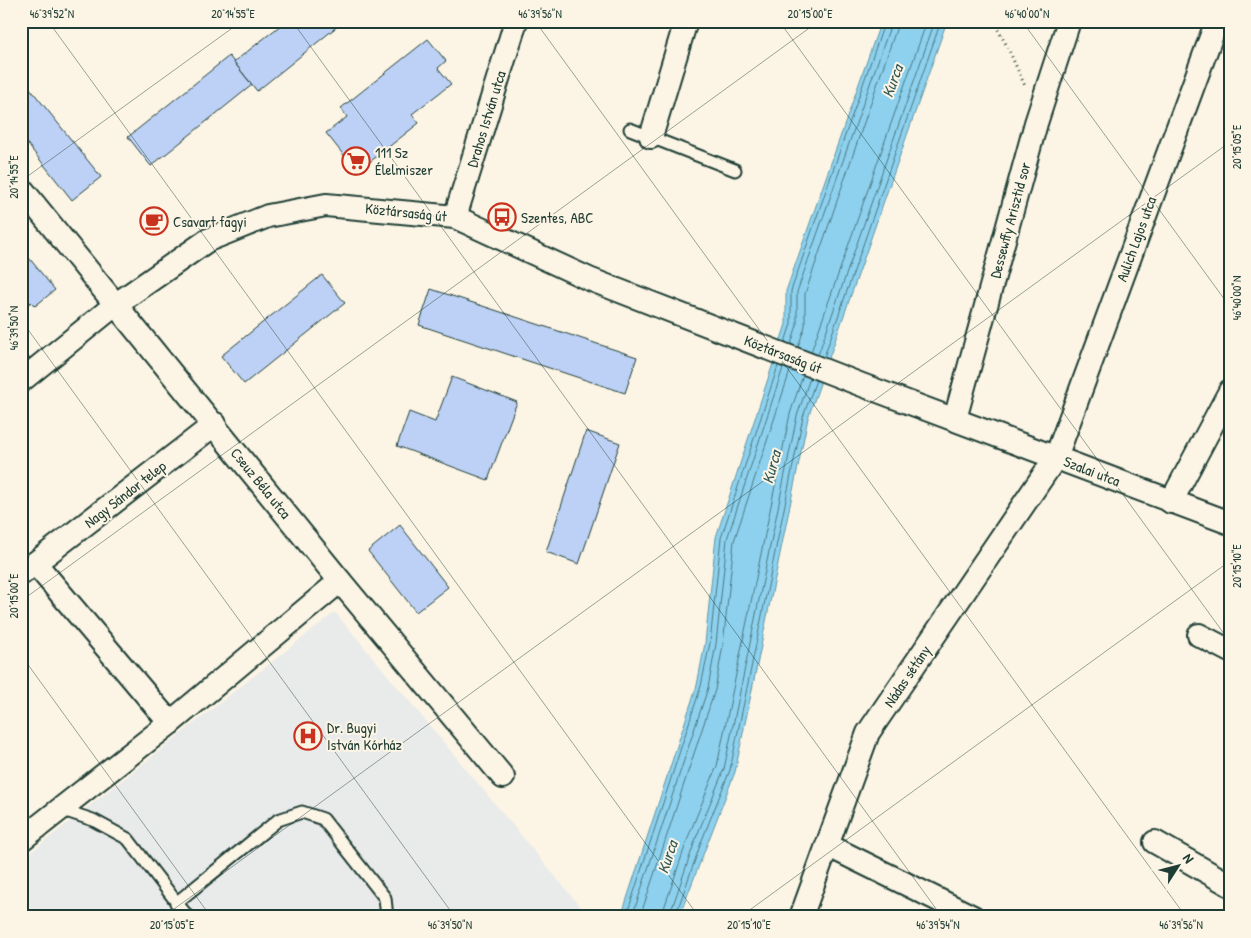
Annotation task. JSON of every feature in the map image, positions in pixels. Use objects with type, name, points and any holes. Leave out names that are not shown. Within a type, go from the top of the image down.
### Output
[{"type":"street","name":"Drahos István utca","points":[[455,217],[516,21]]},
{"type":"street","points":[[652,136],[686,21]]},
{"type":"street","name":"Dessewffy Arisztid sor","points":[[955,419],[1036,122],[1069,21]]},
{"type":"street","name":"Aulich Lajos utca","points":[[1056,457],[1217,21]]},
{"type":"street","name":"Cseuz Béla utca","points":[[21,188],[115,305],[215,424],[340,582],[503,777]]},
{"type":"street","name":"Köztársaság út","points":[[21,381],[115,305],[208,240],[268,216],[326,205],[455,217],[589,278],[862,385],[955,419]]},
{"type":"street","points":[[1171,502],[1230,391]]},
{"type":"street","name":"Szalai utca","points":[[955,419],[1230,523]]},
{"type":"street","name":"Nagy Sándor telep","points":[[170,723],[28,568],[215,424]]},
{"type":"street","name":"Nádas sétány","points":[[801,917],[829,846],[868,733],[1056,457]]},
{"type":"street","points":[[21,840],[170,723],[340,582]]},
{"type":"street","points":[[1199,635],[1230,651]]},
{"type":"street","points":[[1155,842],[1230,884]]},
{"type":"street","points":[[829,846],[973,917]]},
{"type":"lane","points":[[630,129],[736,170]]},
{"type":"lane","points":[[60,810],[93,820],[128,839],[188,917]]},
{"type":"lane","points":[[176,902],[278,820],[302,812],[323,819],[385,898],[387,917]]},
{"type":"path","points":[[993,21],[1007,46],[1026,89]]},
{"type":"shaded area","name":"Dr. Bugyi István Kórház","points":[[335,612],[589,917],[21,917],[21,860]]},
{"type":"water","name":"Kurca","points":[[881,21],[947,21],[808,418],[735,772],[679,917],[621,917],[697,685],[705,643],[716,537],[786,324],[786,291]]},
{"type":"building","points":[[286,21],[344,21],[257,91],[234,62]]},
{"type":"building","points":[[428,39],[446,61],[438,68],[451,84],[412,114],[419,123],[357,172],[326,133],[347,117],[341,108]]},
{"type":"building","points":[[229,56],[252,85],[151,166],[128,137]]},
{"type":"building","points":[[21,77],[101,177],[72,200],[21,136]]},
{"type":"building","points":[[21,248],[55,290],[35,306],[31,302],[21,310]]},
{"type":"building","points":[[322,275],[345,303],[244,384],[221,356]]},
{"type":"building","points":[[431,289],[637,357],[625,393],[419,325]]},
{"type":"building","points":[[452,377],[517,402],[488,480],[397,446],[409,412],[435,422]]},
{"type":"building","points":[[586,431],[620,443],[579,564],[546,552]]},
{"type":"building","points":[[400,525],[448,587],[416,612],[368,551]]},
{"type":"place","name":"111 Sz Élelmiszer","points":[[356,161]]},
{"type":"place","name":"Szentes, ABC","points":[[502,217]]},
{"type":"place","name":"Csavart fagyi","points":[[154,221]]},
{"type":"place","name":"Dr. Bugyi István Kórház","points":[[308,736]]}]
